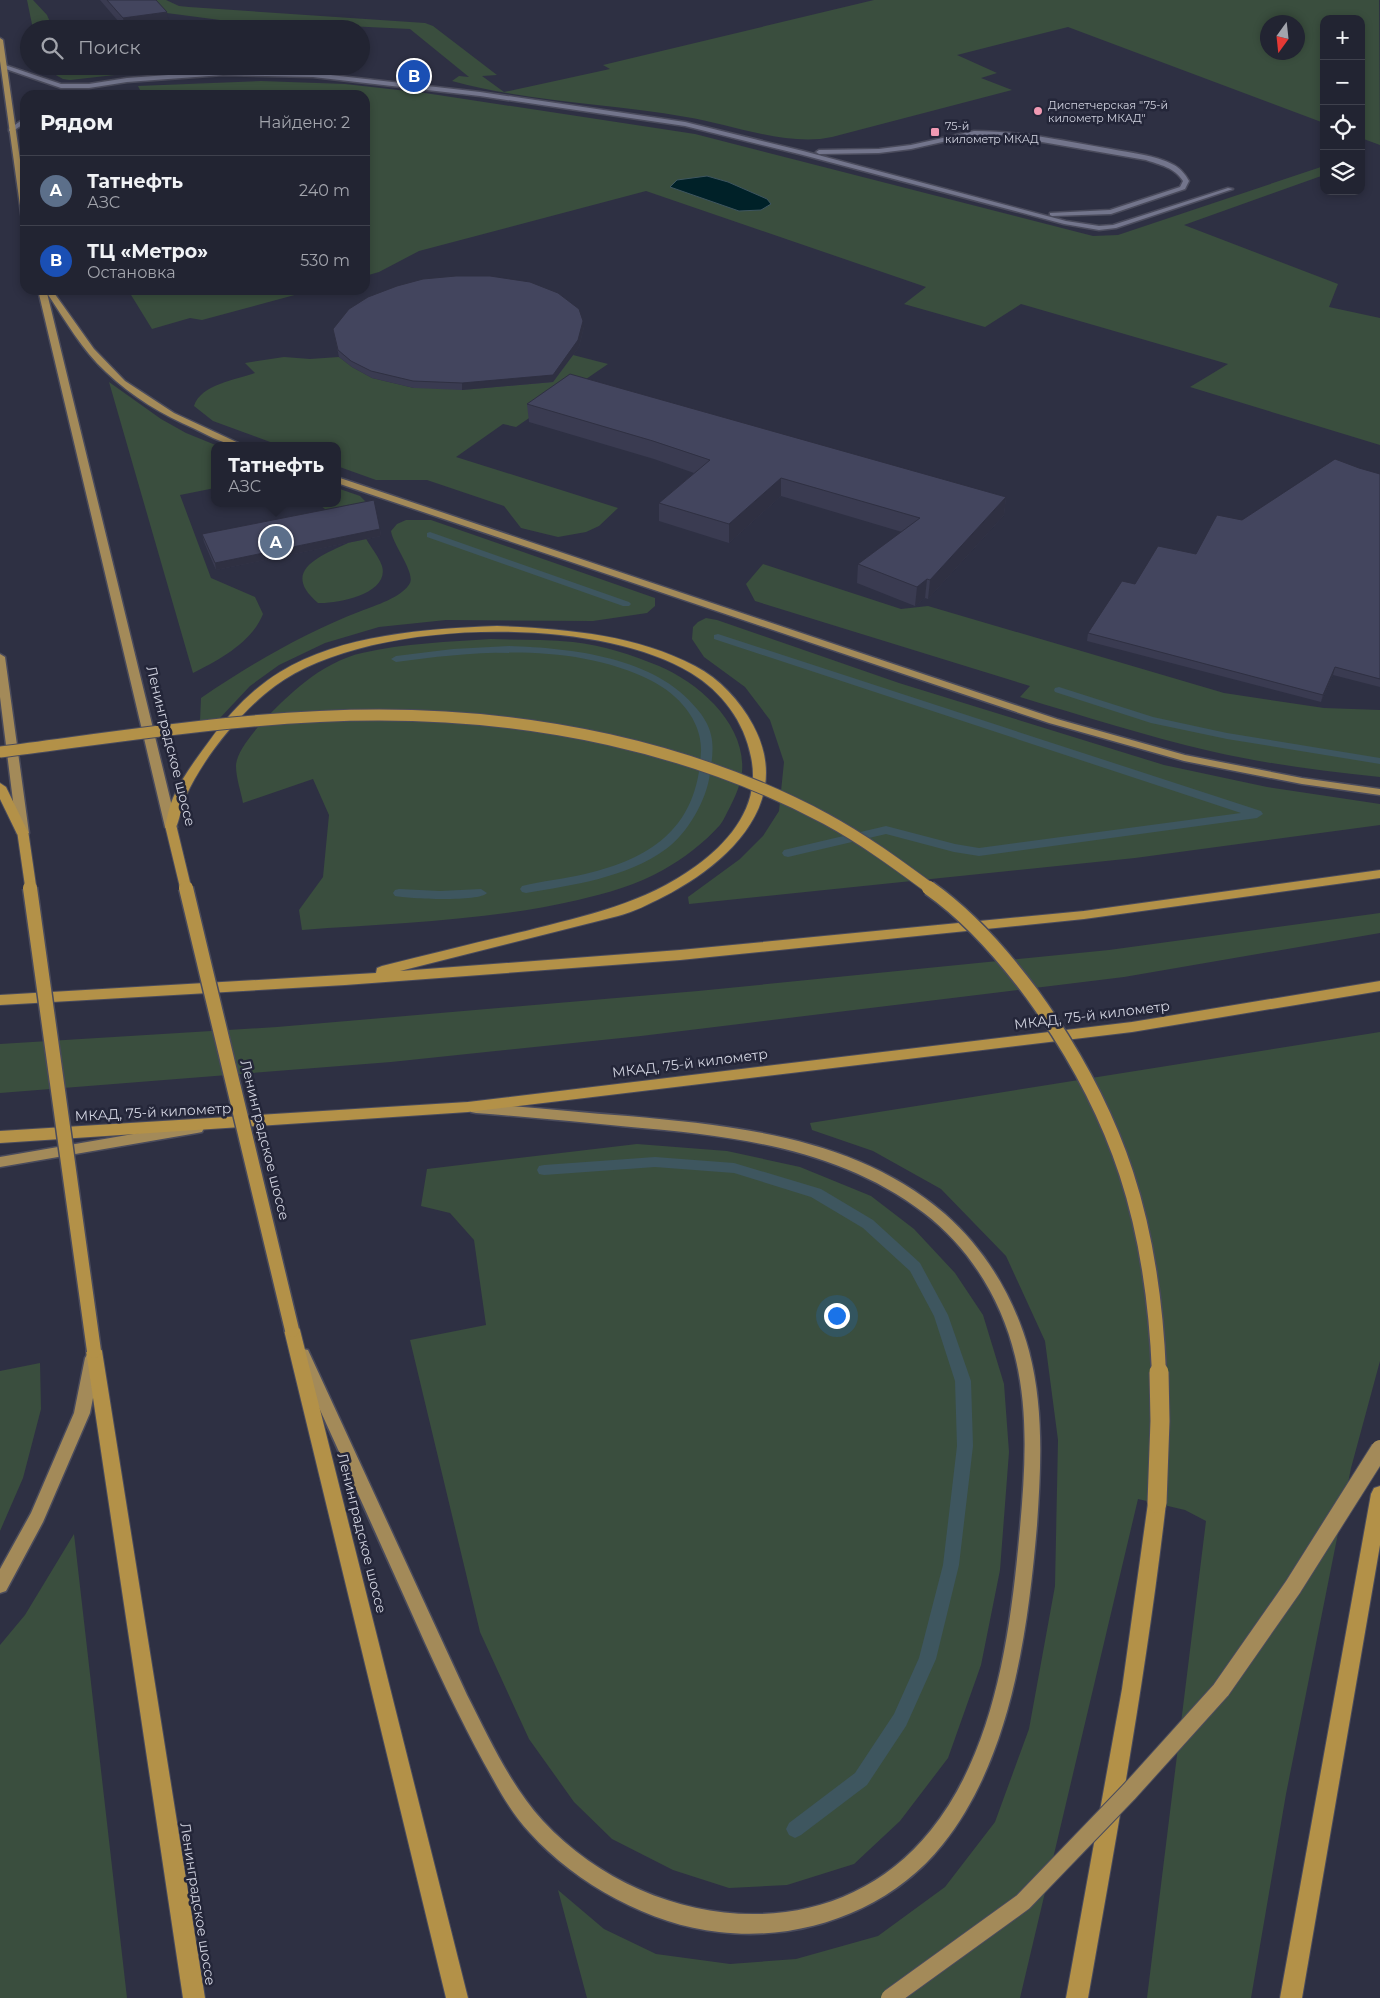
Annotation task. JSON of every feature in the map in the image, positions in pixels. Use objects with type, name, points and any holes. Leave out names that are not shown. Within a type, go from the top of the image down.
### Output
[{"type":"highway","points":[[171,827],[179,796],[218,737],[238,713],[278,679],[300,666],[354,646],[424,634],[507,630],[609,638],[641,647],[685,666],[716,686],[733,703],[749,727],[760,756],[762,776],[759,798],[752,814],[741,831],[702,868],[648,900],[618,912],[344,980]]},
{"type":"highway","points":[[0,752],[210,727],[302,718],[368,715],[433,716],[493,721],[550,728],[602,738],[651,749],[707,766],[810,808],[857,835],[901,865],[951,904],[1000,955],[1045,1012],[1082,1070],[1107,1120],[1132,1187],[1145,1237],[1156,1304],[1160,1364],[1161,1431],[1157,1503],[1138,1655],[1077,1998]]},
{"type":"highway","points":[[0,787],[23,834]]},
{"type":"highway","name":"Ленинградское шоссе","points":[[171,827],[292,1330],[457,1998]]},
{"type":"highway","name":"Ленинградское шоссе","points":[[23,834],[94,1351],[194,1998]]},
{"type":"highway","points":[[3,999],[344,980],[680,955],[1084,915],[1380,874]]},
{"type":"highway","name":"МКАД, 75-й километр","points":[[0,1137],[468,1107],[1132,1027],[1380,986]]},
{"type":"highway","points":[[1290,1998],[1380,1494]]},
{"type":"main road","points":[[0,40],[20,188]]},
{"type":"main road","name":"Ленинградское шоссе","points":[[43,295],[171,827]]},
{"type":"main road","points":[[51,295],[74,328],[108,370],[142,396],[193,426],[231,442]]},
{"type":"main road","points":[[341,481],[1053,721],[1184,758],[1302,781],[1380,792]]},
{"type":"main road","name":"Ленинградское шоссе","points":[[0,657],[23,834]]},
{"type":"main road","points":[[292,1330],[473,1729],[520,1808],[567,1858],[609,1885],[656,1908],[707,1922],[756,1925],[814,1918],[864,1899],[908,1868],[940,1834],[972,1783],[993,1728],[1024,1583],[1033,1439],[1029,1384],[1016,1331],[996,1285],[965,1243],[931,1210],[893,1185],[853,1165],[809,1149],[765,1137],[714,1128],[468,1107]]},
{"type":"main road","points":[[0,1162],[221,1124]]},
{"type":"main road","points":[[0,1585],[37,1517],[82,1413],[94,1351]]},
{"type":"main road","points":[[890,1998],[1023,1902],[1129,1792],[1221,1690],[1293,1587],[1380,1449]]},
{"type":"street","points":[[5,67],[20,73]]},
{"type":"street","points":[[26,75],[48,83],[89,86]]},
{"type":"street","points":[[78,90],[89,86],[126,80],[195,75]]},
{"type":"street","points":[[300,75],[349,78],[480,94],[685,124],[1084,226],[1114,227],[1230,189]]},
{"type":"street","points":[[11,130],[20,124]]},
{"type":"street","points":[[800,152],[879,151],[911,147],[974,133],[1002,133],[1147,158],[1171,166],[1181,173],[1186,181],[1183,188],[1111,212],[1056,214],[1024,212]]},
{"type":"shaded area","points":[[27,0],[33,0],[49,20],[31,20]]},
{"type":"shaded area","points":[[149,0],[166,0],[179,6],[189,7],[425,23],[433,26],[497,75],[482,76],[504,92],[610,69],[603,65],[874,0],[1379,0],[1380,145],[1365,139],[1365,15],[1320,15],[1320,122],[1068,27],[957,55],[997,73],[981,78],[1012,90],[832,137],[815,139],[778,137],[657,112],[510,94],[452,81],[459,76],[469,77],[410,29],[370,27],[370,20],[220,20],[159,12]]},
{"type":"shaded area","points":[[56,75],[115,75],[70,80]]},
{"type":"shaded area","points":[[261,81],[345,84],[425,93],[695,134],[1093,236],[1118,235],[1320,167],[1320,176],[1184,225],[1338,284],[1329,307],[1380,318],[1380,445],[1190,387],[1228,364],[1021,304],[985,327],[904,304],[926,287],[646,191],[419,251],[379,272],[370,275],[370,90],[140,90],[138,86]],"holes":[[[707,176],[728,182],[767,199],[739,211],[670,187]]]},
{"type":"shaded area","points":[[707,176],[728,182],[767,199],[771,204],[761,210],[739,211],[670,187],[677,180]]},
{"type":"shaded area","points":[[131,295],[294,295],[202,320],[190,318],[152,329]]},
{"type":"shaded area","points":[[573,355],[608,364],[516,427],[503,424],[456,457],[618,508],[599,526],[586,532],[558,537],[521,528],[504,506],[427,480],[376,480],[341,467],[341,442],[270,442],[213,421],[194,406],[198,399],[211,388],[255,373],[245,363],[284,357],[310,359],[339,357],[372,378],[414,388],[564,361]]},
{"type":"shaded area","points":[[109,382],[161,419],[186,433],[211,443],[211,489],[180,495],[211,578],[255,597],[263,614],[258,624],[243,642],[224,656],[193,673]]},
{"type":"shaded area","points":[[341,489],[360,496],[366,502],[363,533],[380,561],[382,576],[378,584],[360,595],[337,602],[318,603],[307,592],[303,582],[303,573],[316,559],[348,543],[333,515],[322,507],[341,507]]},
{"type":"shaded area","points":[[406,520],[431,520],[655,598],[655,606],[647,613],[593,621],[446,620],[379,627],[325,643],[279,665],[250,686],[219,719],[200,722],[201,698],[220,685],[299,639],[401,593],[410,583],[411,578],[391,531],[397,524]]},
{"type":"shaded area","points":[[763,564],[901,609],[928,606],[1224,693],[1324,708],[1380,710],[1380,777],[1295,767],[1210,751],[1020,697],[1030,686],[755,601],[746,584]]},
{"type":"shaded area","points":[[706,618],[717,620],[899,683],[1164,765],[1267,787],[1380,804],[1380,825],[1135,858],[689,904],[688,897],[740,859],[763,836],[779,811],[784,762],[770,720],[745,687],[704,657],[692,639],[693,627]]},
{"type":"shaded area","points":[[491,639],[563,641],[606,648],[628,654],[674,673],[704,694],[728,722],[741,754],[742,772],[738,790],[721,823],[708,838],[663,870],[632,884],[589,897],[510,913],[302,930],[299,910],[323,877],[329,815],[313,779],[243,803],[236,766],[238,756],[244,745],[275,709],[311,677],[332,664],[362,653],[394,647]]},
{"type":"shaded area","points":[[1380,913],[1380,933],[1124,977],[641,1036],[391,1062],[0,1093],[0,1044],[277,1027],[698,991],[1109,950]]},
{"type":"shaded area","points":[[1380,1032],[1380,1361],[1351,1468],[1286,1794],[1251,1998],[1147,1998],[1206,1521],[1185,1510],[1138,1499],[1020,1998],[587,1998],[558,1890],[604,1929],[656,1954],[730,1964],[796,1959],[878,1936],[945,1887],[995,1822],[1029,1729],[1055,1586],[1058,1440],[1045,1341],[1006,1256],[941,1189],[873,1151],[812,1130],[810,1123]]},
{"type":"shaded area","points":[[637,1144],[727,1151],[800,1167],[871,1196],[914,1229],[955,1273],[983,1315],[1004,1384],[1009,1452],[1000,1570],[981,1665],[948,1758],[900,1821],[854,1864],[787,1885],[729,1888],[673,1870],[612,1839],[574,1802],[529,1739],[480,1632],[410,1340],[486,1325],[474,1240],[450,1213],[421,1206],[427,1169]]},
{"type":"shaded area","points":[[40,1363],[41,1409],[23,1478],[0,1531],[0,1371]]},
{"type":"shaded area","points":[[74,1534],[127,1998],[0,1998],[0,1645],[25,1615]]},
{"type":"building","points":[[107,0],[156,0],[167,12],[123,18]]},
{"type":"building","points":[[456,276],[490,276],[530,282],[558,293],[579,309],[583,321],[578,340],[553,375],[462,383],[413,381],[371,371],[351,361],[338,350],[333,329],[349,309],[368,297],[423,279]]},
{"type":"building","points":[[570,374],[1006,497],[930,580],[927,579],[917,587],[858,564],[920,518],[781,478],[729,524],[659,503],[710,460],[527,404]]},
{"type":"building","points":[[1335,459],[1380,474],[1380,679],[1335,667],[1323,695],[1088,633],[1122,581],[1135,584],[1158,546],[1196,554],[1217,515],[1242,520]]},
{"type":"building","points":[[374,500],[380,529],[215,563],[202,534],[341,507]]},
{"type":"waterway","points":[[430,535],[626,604]]},
{"type":"waterway","points":[[718,637],[1257,814],[979,852],[954,848],[886,830],[788,853]]},
{"type":"waterway","points":[[396,659],[453,652],[509,649],[537,650],[593,658],[639,672],[661,682],[684,700],[696,714],[704,728],[706,737],[704,779],[700,792],[677,834],[661,847],[625,866],[586,878],[526,889]]},
{"type":"waterway","points":[[1059,690],[1151,720],[1227,736],[1380,761]]},
{"type":"waterway","points":[[399,893],[440,895],[481,893]]},
{"type":"waterway","points":[[544,1170],[655,1162],[734,1168],[816,1193],[868,1224],[915,1267],[941,1315],[963,1381],[965,1446],[951,1565],[927,1659],[900,1720],[861,1779],[795,1829]]},
{"type":"place","name":"ТЦ «Метро»","points":[[414,76]]},
{"type":"place","name":"Диспетчерская \"75-й километр МКАД\"","points":[[1038,111]]},
{"type":"place","name":"75-й километр МКАД","points":[[935,132]]},
{"type":"place","name":"Татнефть","points":[[276,542]]}]
